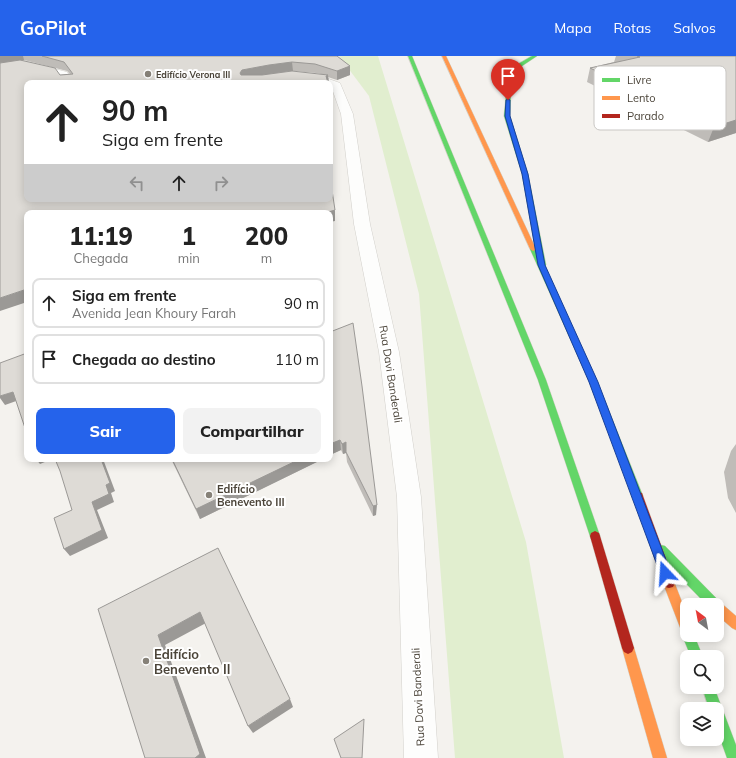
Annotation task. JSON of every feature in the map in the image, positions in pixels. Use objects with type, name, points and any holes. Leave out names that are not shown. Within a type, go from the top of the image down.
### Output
[{"type":"main road","points":[[410,56],[542,380],[592,525],[660,758]]},
{"type":"main road","points":[[444,56],[513,208],[542,265],[594,382],[680,613]]},
{"type":"main road","points":[[535,56],[520,65],[509,85],[507,116],[525,174],[542,265]]},
{"type":"main road","points":[[654,544],[708,598]]},
{"type":"main road","points":[[724,613],[736,624]]},
{"type":"main road","points":[[724,731],[734,758]]},
{"type":"street","points":[[0,68],[20,60],[63,74],[67,80]]},
{"type":"street","name":"Rua Davi Banderali","points":[[261,80],[274,77],[298,75],[312,76],[326,80]]},
{"type":"street","name":"Rua Davi Banderali","points":[[333,84],[336,85],[347,114],[362,224],[389,352],[409,497],[421,758]]},
{"type":"green space","points":[[339,56],[378,56],[526,542],[564,758],[455,758],[419,294],[369,96]]},
{"type":"building","points":[[42,56],[337,56],[350,66],[337,71],[315,64],[292,62],[242,70],[240,73],[241,75],[262,75],[292,71],[328,75],[326,76],[327,80],[24,80],[24,202],[333,202],[333,197],[335,210],[24,210],[24,290],[0,298],[0,63],[20,60],[55,68],[60,75],[73,74],[64,62]]},
{"type":"building","points":[[637,56],[736,56],[736,120],[726,123],[726,66],[599,66],[640,57]]},
{"type":"building","points":[[353,323],[377,505],[373,506],[346,452],[346,442],[342,444],[340,440],[333,443],[333,331]]},
{"type":"building","points":[[24,354],[24,425],[13,392],[0,396],[0,363]]},
{"type":"building","points":[[56,462],[102,462],[110,483],[106,485],[109,494],[92,502],[102,530],[64,549],[54,518],[72,510]]},
{"type":"building","name":"Edifício Benevento III","points":[[173,462],[294,462],[196,509]]},
{"type":"building","name":"Edifício Benevento II","points":[[218,548],[290,699],[248,726],[200,612],[158,635],[200,754],[195,758],[145,758],[98,609]]},
{"type":"building","points":[[364,719],[362,758],[341,758],[334,739]]},
{"type":"traffic: fast","points":[[410,56],[542,380],[595,536]]},
{"type":"traffic: fast","points":[[535,56],[520,65],[509,85],[507,116],[525,174],[542,265]]},
{"type":"traffic: fast","points":[[533,249],[593,381],[638,496]]},
{"type":"traffic: fast","points":[[661,550],[708,598]]},
{"type":"traffic: fast","points":[[691,642],[694,650]]},
{"type":"traffic: fast","points":[[711,694],[713,702]]},
{"type":"traffic: fast","points":[[724,731],[734,758]]},
{"type":"traffic: slow","points":[[444,56],[533,249]]},
{"type":"traffic: slow","points":[[669,583],[680,612]]},
{"type":"traffic: slow","points":[[724,613],[736,624]]},
{"type":"traffic: slow","points":[[628,648],[660,758]]},
{"type":"traffic: jam","points":[[638,496],[669,583]]},
{"type":"traffic: jam","points":[[595,536],[628,648]]},
{"type":"place","name":"Edifício Verona III","points":[[148,74]]},
{"type":"place","name":"Edifício Benevento III","points":[[209,495]]},
{"type":"place","name":"Edifício Benevento II","points":[[146,661]]},
{"type":"route","points":[[508,100],[507,116],[525,174],[542,265],[594,382],[665,573]]}]
